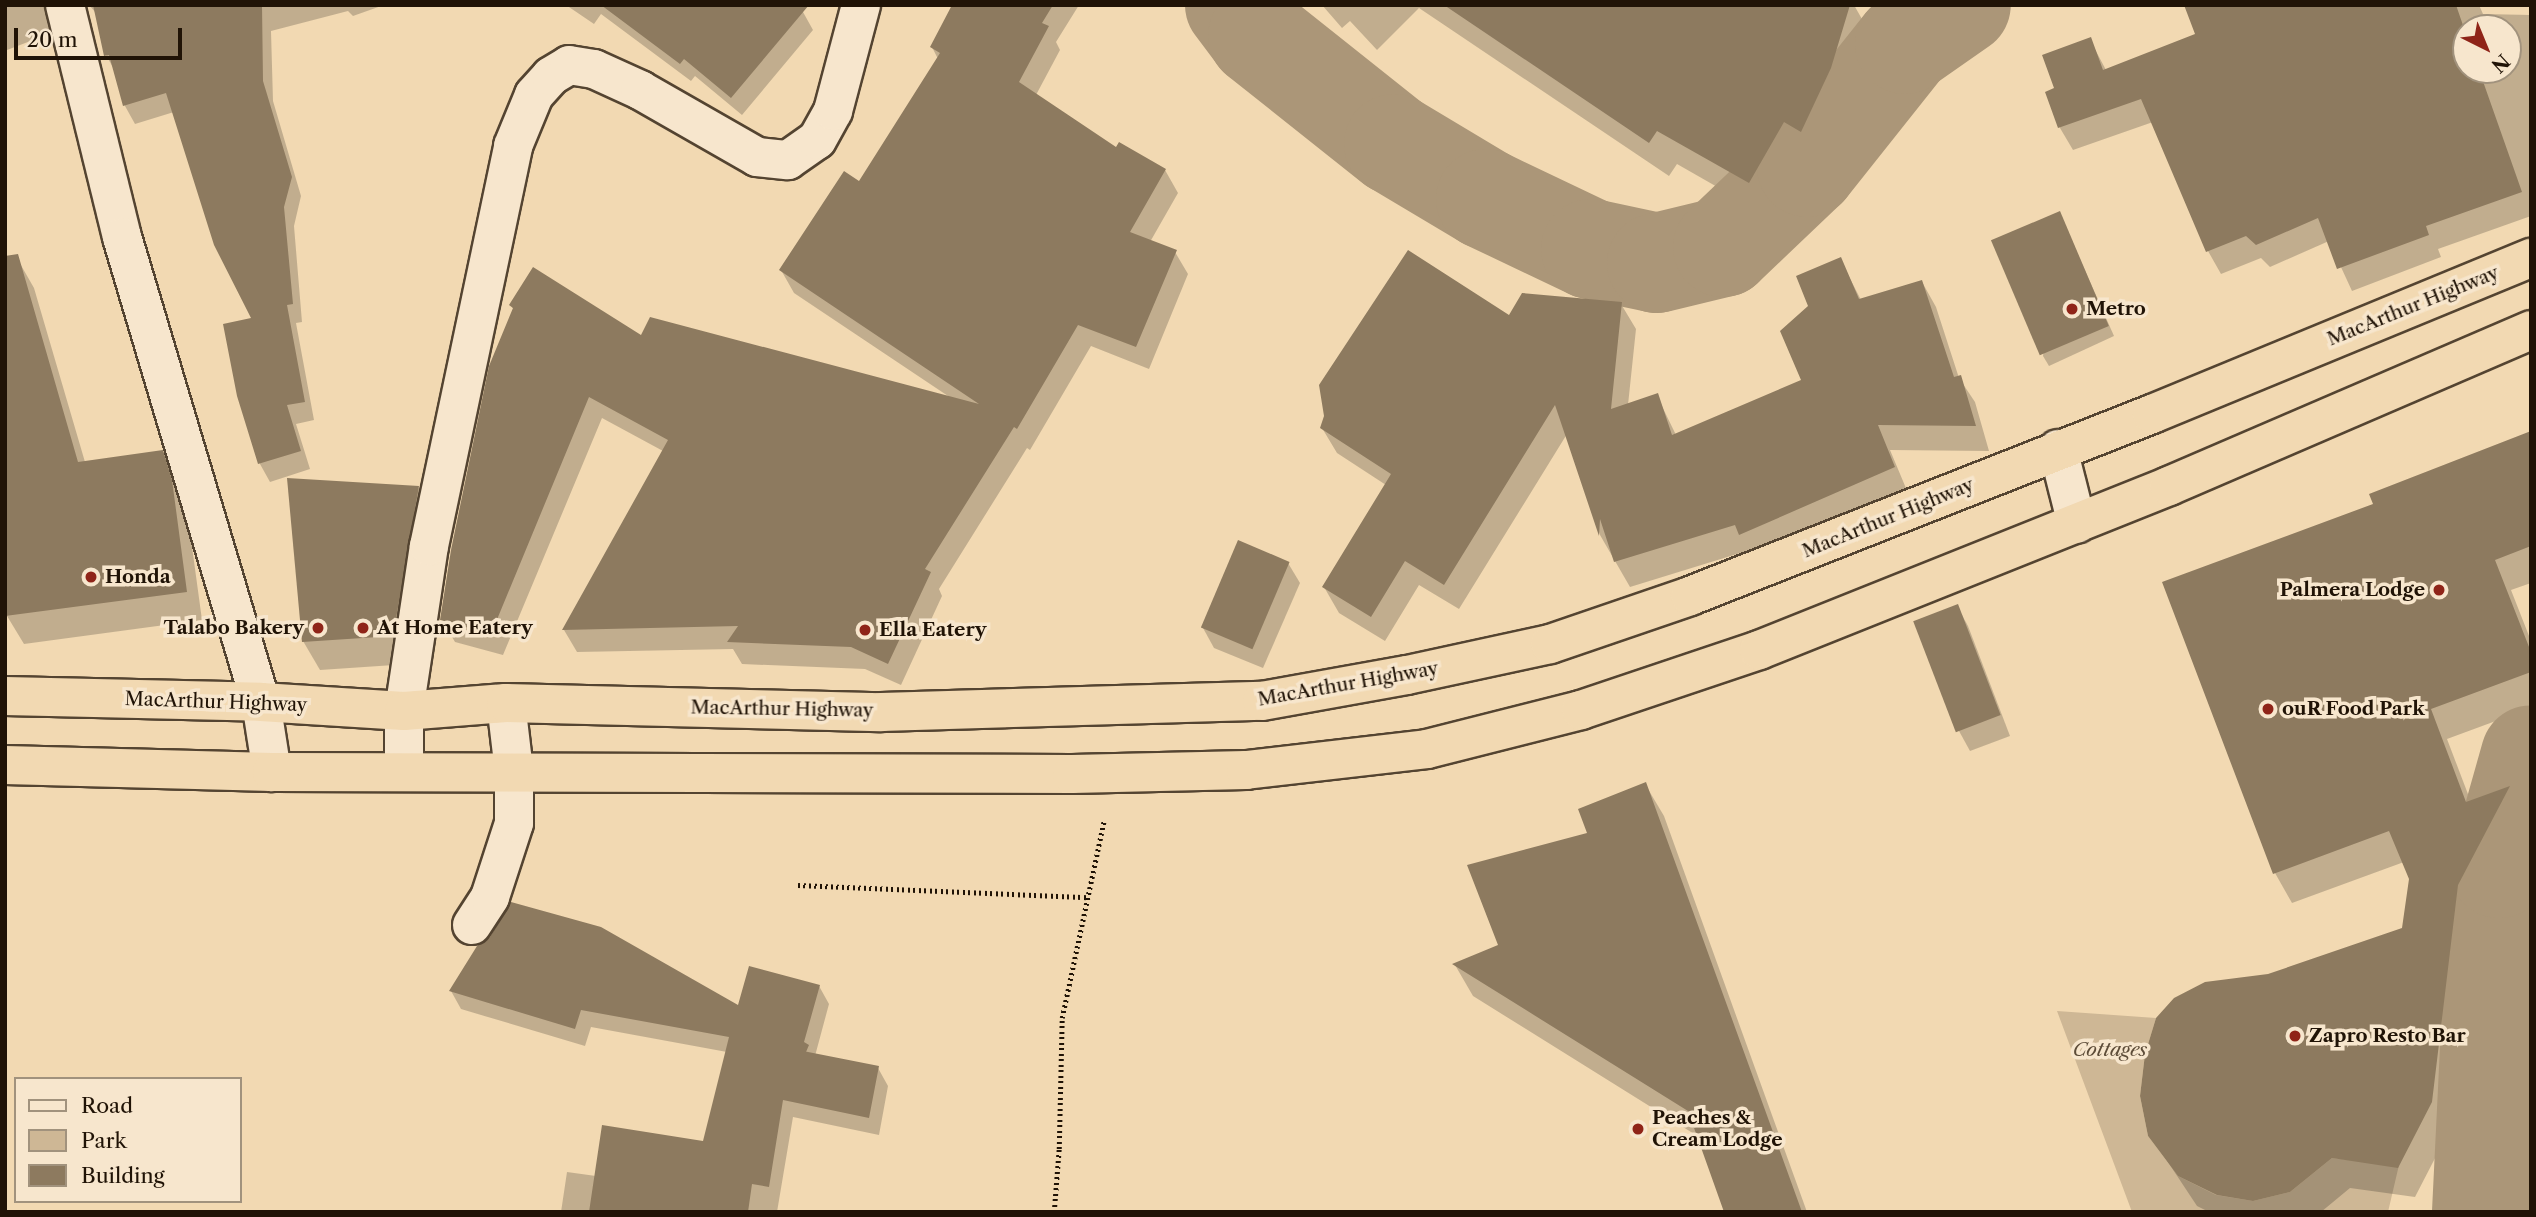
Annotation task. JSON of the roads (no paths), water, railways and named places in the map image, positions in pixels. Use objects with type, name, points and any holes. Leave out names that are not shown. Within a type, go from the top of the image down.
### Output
[{"type":"highway","name":"MacArthur Highway","points":[[5,696],[261,702],[404,711],[506,704],[881,712],[1262,701],[1407,675],[1550,644],[1763,568],[2531,258]]},
{"type":"highway","points":[[5,765],[272,772],[404,770],[1115,773],[1246,770],[1427,749],[1555,716],[1759,650],[2077,524],[2531,330]]},
{"type":"street","points":[[65,5],[122,237],[261,702],[272,772]]},
{"type":"street","points":[[404,770],[404,711],[429,546],[513,146],[534,95],[551,76],[569,65],[594,69],[640,90],[757,157],[788,160],[817,140],[832,111],[861,5]]},
{"type":"street","points":[[2058,449],[2077,524]]},
{"type":"street","points":[[472,925],[490,897],[514,823],[514,771],[506,704]]},
{"type":"waterway","points":[[1235,5],[1258,36],[1394,144],[1486,199],[1591,249],[1657,263],[1723,247],[1807,167],[1905,44],[1961,5]]},
{"type":"waterway","points":[[2482,1212],[2499,868],[2531,755]]},
{"type":"place","name":"Metro","points":[[2072,309]]},
{"type":"place","name":"Honda","points":[[91,577]]},
{"type":"place","name":"Palmera Lodge","points":[[2439,590]]},
{"type":"place","name":"Talabo Bakery","points":[[318,628]]},
{"type":"place","name":"At Home Eatery","points":[[363,628]]},
{"type":"place","name":"Ella Eatery","points":[[865,630]]},
{"type":"place","name":"ouR Food Park","points":[[2268,709]]},
{"type":"place","name":"Zapro Resto Bar","points":[[2295,1036]]},
{"type":"place","name":"Peaches & Cream Lodge","points":[[1638,1129]]},
{"type":"park label","name":"Cottages","points":[[2110,1050]]}]
